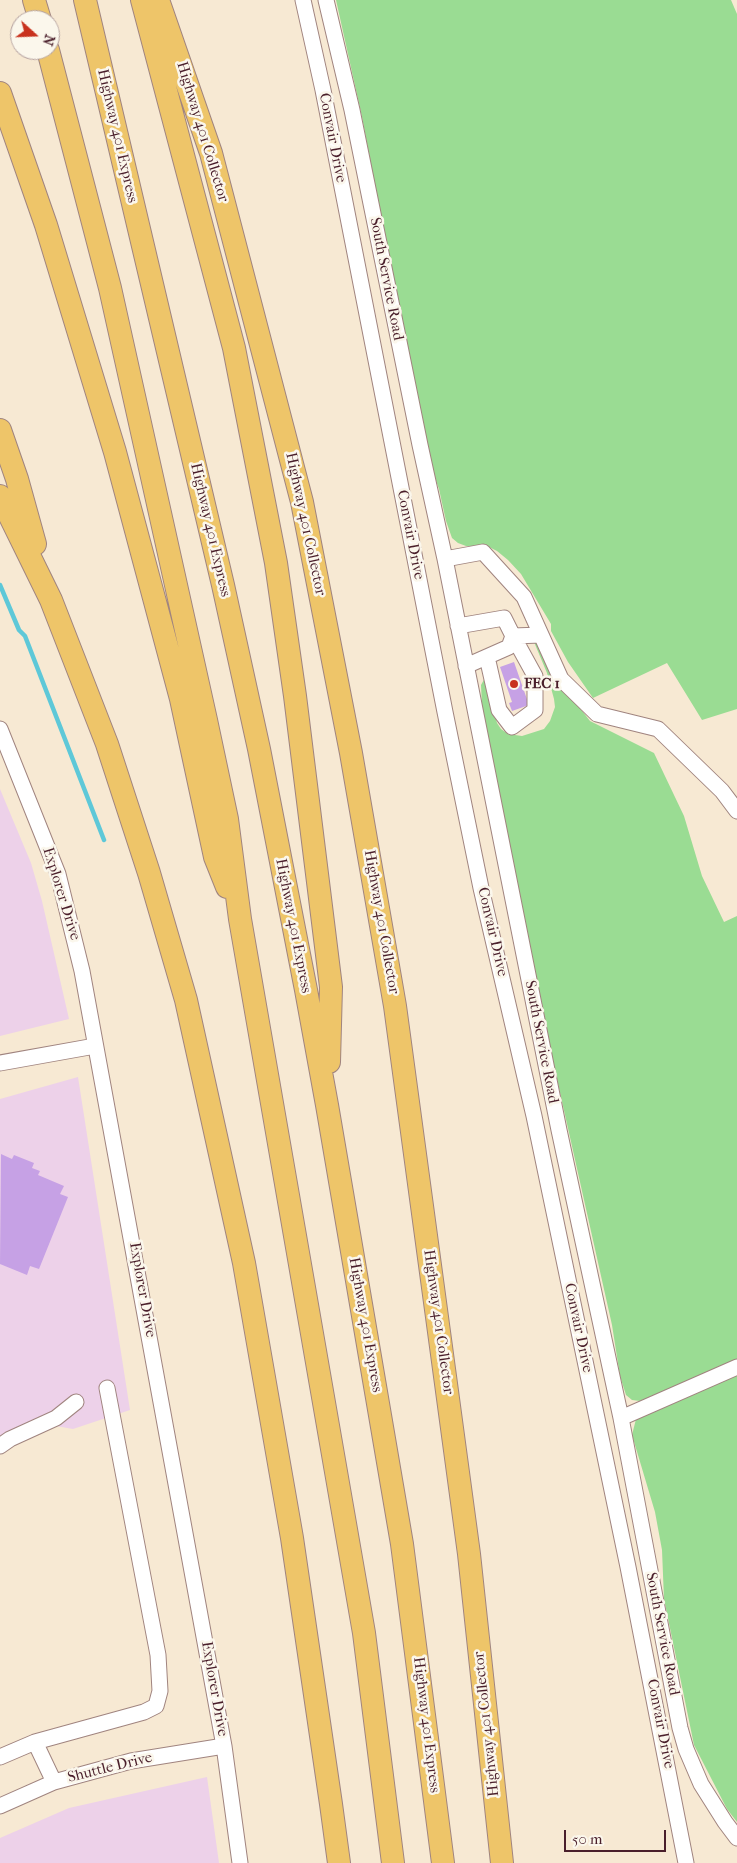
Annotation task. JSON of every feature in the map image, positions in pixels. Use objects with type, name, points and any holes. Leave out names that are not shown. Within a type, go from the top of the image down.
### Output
[{"type":"highway","name":"Highway 401 Express","points":[[85,0],[226,595],[259,749],[327,1105],[402,1544],[443,1863]]},
{"type":"highway","points":[[142,0],[234,348],[276,563],[295,696],[331,987],[327,1105]]},
{"type":"highway","name":"Highway 401 Collector","points":[[158,0],[211,153],[302,502],[352,753],[397,1015],[469,1554],[502,1863]]},
{"type":"highway","points":[[51,60],[110,288],[227,819],[240,919],[364,1633],[393,1863]]},
{"type":"highway","points":[[0,93],[46,224],[115,452],[181,699],[215,857],[240,919]]},
{"type":"highway","points":[[0,430],[17,478],[51,600]]},
{"type":"highway","points":[[0,496],[51,600],[110,753],[149,873],[188,1010],[246,1272],[292,1538],[338,1863]]},
{"type":"street","name":"Convair Drive","points":[[303,0],[323,90],[481,888],[534,1116],[628,1568],[686,1863]]},
{"type":"street","name":"South Service Road","points":[[326,0],[352,110],[420,445],[445,558],[557,1120],[621,1418],[664,1646],[686,1749],[701,1784],[737,1838]]},
{"type":"street","points":[[445,558],[483,552],[524,596],[561,679],[598,714],[658,729],[722,791],[737,811]]},
{"type":"street","points":[[458,626],[504,618],[535,676],[536,710],[512,727],[499,710],[487,657]]},
{"type":"street","points":[[513,636],[541,635]]},
{"type":"street","points":[[466,666],[508,647],[513,636]]},
{"type":"street","name":"Explorer Drive","points":[[0,729],[58,874],[82,971],[120,1169],[224,1746],[240,1863]]},
{"type":"street","points":[[0,1063],[95,1046]]},
{"type":"street","points":[[621,1418],[737,1367]]},
{"type":"street","points":[[0,1757],[35,1742],[144,1712],[156,1706],[160,1691],[158,1655],[107,1388]]},
{"type":"street","points":[[0,1446],[10,1439],[56,1418],[76,1402]]},
{"type":"street","points":[[35,1742],[54,1782]]},
{"type":"street","name":"Shuttle Drive","points":[[0,1806],[54,1782],[132,1761],[224,1746]]},
{"type":"shaded area","points":[[0,789],[31,863],[42,901],[69,1019],[0,1036]]},
{"type":"shaded area","points":[[78,1077],[130,1410],[73,1429],[33,1422],[0,1438],[0,1099]]},
{"type":"shaded area","points":[[207,1777],[219,1863],[0,1863],[0,1838],[69,1808]]},
{"type":"green space","points":[[336,0],[731,0],[737,14],[737,709],[702,720],[667,663],[593,698],[568,662],[551,631],[551,624],[521,574],[497,551],[487,546],[466,546],[452,538],[439,489],[426,453],[362,117]]},
{"type":"green space","points":[[534,642],[541,644],[576,703],[590,721],[654,753],[684,816],[702,876],[724,922],[737,916],[737,1360],[640,1401],[632,1400],[626,1395],[620,1376],[612,1325],[546,1030],[482,706],[481,685],[486,676],[497,723],[501,729],[508,734],[522,736],[544,729],[550,721],[555,707],[547,673]]},
{"type":"green space","points":[[737,1373],[737,1822],[727,1809],[694,1745],[664,1599],[662,1550],[655,1512],[632,1435],[636,1419]]},
{"type":"building","name":"FEC 1","points":[[514,662],[529,705],[512,711],[509,703],[512,702],[500,667]]},
{"type":"building","points":[[1,1154],[12,1159],[14,1155],[34,1163],[32,1168],[40,1171],[38,1175],[64,1186],[60,1194],[68,1197],[39,1269],[30,1266],[27,1275],[0,1264]]},
{"type":"waterway","points":[[0,585],[19,630],[25,636],[104,840]]},
{"type":"place","name":"FEC 1","points":[[514,684]]}]
